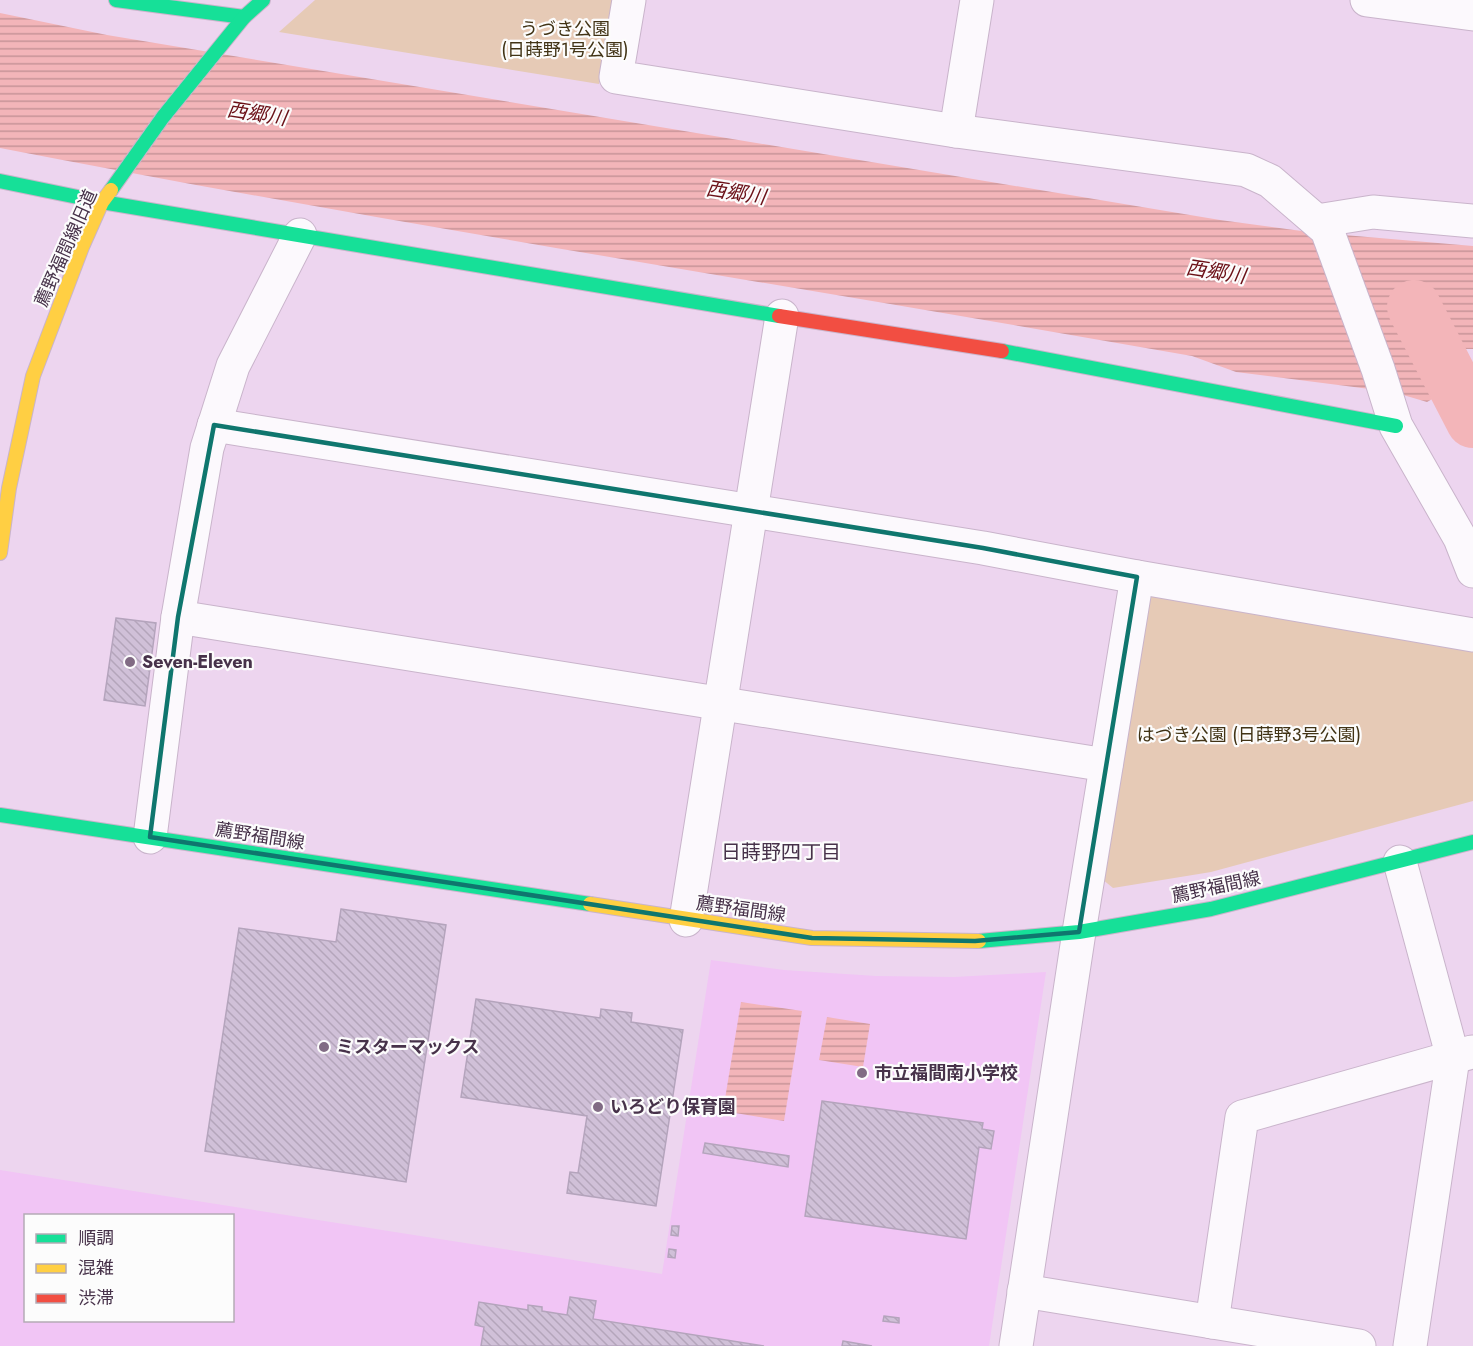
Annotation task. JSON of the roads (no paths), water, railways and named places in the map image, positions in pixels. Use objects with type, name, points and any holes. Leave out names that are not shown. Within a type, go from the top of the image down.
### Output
[{"type":"street","points":[[116,0],[244,17]]},
{"type":"street","name":"薦野福間線旧道","points":[[0,553],[9,488],[33,376],[82,247],[102,202],[163,117],[244,17],[263,0]]},
{"type":"street","points":[[629,0],[616,77],[956,131],[1246,170],[1270,181],[1322,226],[1378,369],[1391,412],[1460,538],[1473,571]]},
{"type":"street","points":[[956,131],[977,0]]},
{"type":"street","points":[[1367,0],[1473,14]]},
{"type":"street","points":[[0,182],[102,202],[782,316],[1391,412]]},
{"type":"street","points":[[1322,226],[1373,212],[1473,221]]},
{"type":"street","points":[[150,837],[178,617],[207,448],[233,366],[300,235]]},
{"type":"street","points":[[686,920],[782,316]]},
{"type":"street","points":[[214,424],[983,548],[1473,635]]},
{"type":"street","points":[[1016,1346],[1079,932],[1137,577]]},
{"type":"street","points":[[178,617],[1106,765]]},
{"type":"street","name":"薦野福間線","points":[[0,815],[812,938],[975,941],[1079,932],[1211,909],[1473,842]]},
{"type":"street","points":[[1400,862],[1463,1055],[1410,1346]]},
{"type":"street","points":[[1212,1322],[1242,1117],[1463,1055]]},
{"type":"street","points":[[1024,1291],[1359,1346]]},
{"type":"water","name":"西郷川","points":[[0,13],[107,35],[1220,220],[1309,232],[1473,246],[1473,349],[1458,349],[1434,398],[1427,402],[1393,392],[1236,372],[1192,356],[297,203],[0,148]]},
{"type":"water","points":[[741,1002],[802,1011],[784,1121],[723,1111]]},
{"type":"water","points":[[827,1017],[870,1024],[863,1067],[819,1060]]},
{"type":"waterway","points":[[1414,307],[1473,421]]},
{"type":"place","name":"Seven-Eleven","points":[[130,662]]},
{"type":"place","name":"ミスターマックス","points":[[324,1047]]},
{"type":"place","name":"市立福間南小学校","points":[[862,1073]]},
{"type":"place","name":"いろどり保育園","points":[[598,1107]]},
{"type":"district","name":"日蒔野四丁目","points":[[781,852]]},
{"type":"park label","name":"うづき公園 (日蒔野1号公園)","points":[[565,39]]},
{"type":"park label","name":"はづき公園 (日蒔野3号公園)","points":[[1249,735]]}]
